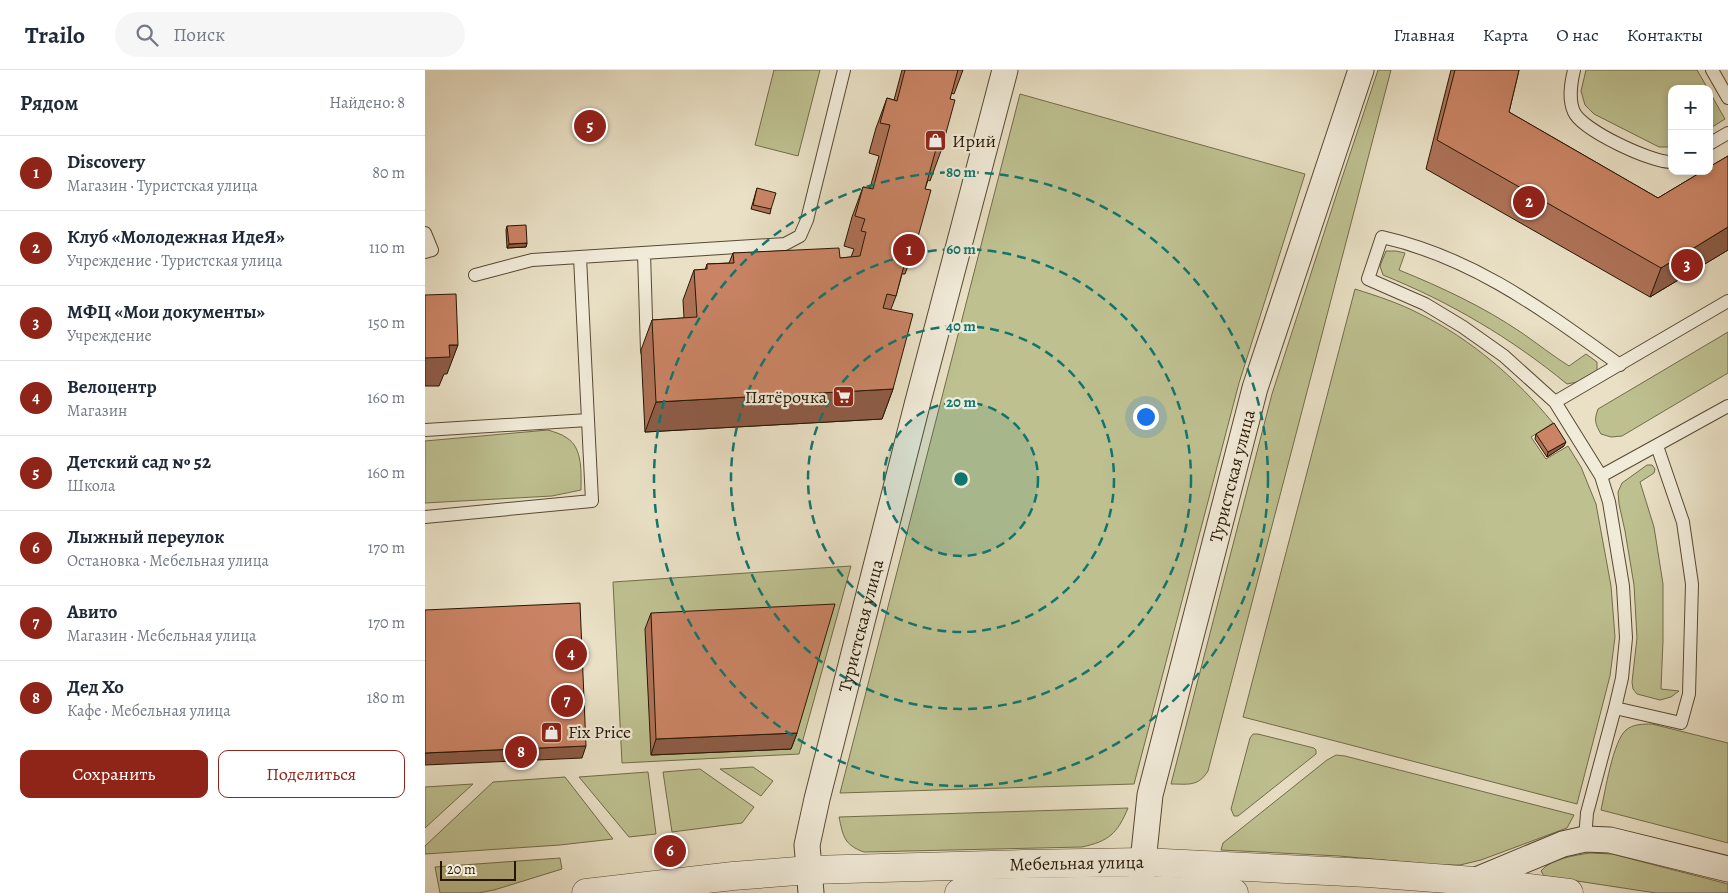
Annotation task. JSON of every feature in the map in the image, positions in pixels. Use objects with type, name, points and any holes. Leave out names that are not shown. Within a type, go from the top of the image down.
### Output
[{"type":"street","name":"Туристская улица","points":[[811,882],[807,845],[817,798],[914,415],[1005,70]]},
{"type":"street","name":"Туристская улица","points":[[1140,892],[1149,795],[1255,388],[1361,70]]},
{"type":"street","points":[[1474,882],[1563,844],[1585,839],[1610,840],[1728,869]]},
{"type":"street","name":"Мебельная улица","points":[[586,893],[733,876],[811,882],[1024,864],[1143,862],[1368,873],[1474,882],[1569,893]]},
{"type":"street","name":"Мебельная улица","points":[[959,893],[1235,893]]},
{"type":"lane","points":[[475,275],[532,260],[785,244],[800,236],[807,220],[844,70]]},
{"type":"lane","points":[[1574,70],[1570,94],[1574,112],[1582,122],[1593,130],[1646,157],[1668,162]]},
{"type":"lane","points":[[1712,70],[1724,82],[1728,98]]},
{"type":"lane","points":[[1713,142],[1728,133]]},
{"type":"lane","points":[[425,233],[431,250],[425,252]]},
{"type":"lane","points":[[1585,839],[1587,813],[1622,678],[1626,638],[1623,586],[1609,502],[1601,476],[1555,402],[1504,356],[1463,327],[1425,304],[1368,279],[1382,237],[1411,244],[1485,274],[1520,295],[1620,365]]},
{"type":"lane","points":[[644,253],[648,367]]},
{"type":"lane","points":[[425,517],[592,501],[580,257]]},
{"type":"lane","points":[[1555,402],[1728,301]]},
{"type":"lane","points":[[1601,476],[1728,406]]},
{"type":"lane","points":[[425,430],[588,420]]},
{"type":"lane","points":[[1615,708],[1681,723],[1689,694],[1692,584],[1683,522],[1657,446]]},
{"type":"green space","points":[[774,70],[820,70],[798,156],[755,145]]},
{"type":"green space","points":[[1378,70],[1391,70],[1208,771],[1200,780],[1192,784],[1171,784],[1272,394]]},
{"type":"green space","points":[[1586,70],[1697,70],[1706,85],[1668,85],[1668,147],[1659,147],[1594,114],[1585,105],[1581,91]]},
{"type":"green space","points":[[1020,94],[1305,174],[1239,383],[1134,784],[840,793]]},
{"type":"green space","points":[[1713,98],[1725,119],[1713,126]]},
{"type":"green space","points":[[1386,251],[1405,253],[1399,270],[1493,315],[1569,366],[1586,354],[1597,362],[1597,371],[1577,382],[1567,384],[1524,351],[1479,322],[1432,297],[1383,275],[1380,266]]},
{"type":"green space","points":[[1355,289],[1412,310],[1439,324],[1492,361],[1524,391],[1553,423],[1531,437],[1546,459],[1568,446],[1581,467],[1596,504],[1611,586],[1615,637],[1610,676],[1577,804],[1243,717]]},
{"type":"green space","points":[[1728,332],[1728,373],[1622,436],[1611,437],[1601,434],[1596,422],[1598,409]]},
{"type":"green space","points":[[548,430],[565,437],[576,448],[580,461],[581,490],[552,496],[425,503],[425,441]]},
{"type":"green space","points":[[1647,465],[1652,465],[1655,469],[1654,473],[1640,482],[1654,527],[1663,584],[1661,689],[1679,691],[1671,697],[1660,700],[1637,694],[1633,689],[1632,682],[1637,638],[1634,585],[1618,492],[1622,483]]},
{"type":"green space","points":[[851,566],[799,754],[622,763],[613,582]]},
{"type":"green space","points":[[1652,724],[1728,743],[1728,843],[1601,810],[1613,755],[1621,736],[1632,727]]},
{"type":"green space","points":[[1253,734],[1314,748],[1316,754],[1238,816],[1234,816],[1231,809],[1250,738]]},
{"type":"green space","points":[[1336,755],[1574,815],[1567,828],[1481,860],[1460,865],[1221,850],[1223,843],[1327,760]]},
{"type":"green space","points":[[753,767],[773,781],[761,796],[720,769]]},
{"type":"green space","points":[[700,769],[754,807],[742,823],[672,832],[663,772]]},
{"type":"green space","points":[[648,772],[656,834],[629,837],[579,777]]},
{"type":"green space","points":[[565,777],[613,839],[560,845],[425,854],[425,846],[493,782]]},
{"type":"green space","points":[[473,784],[425,828],[425,787]]},
{"type":"green space","points":[[1128,808],[1120,824],[1111,835],[1099,842],[1082,847],[864,852],[852,846],[845,839],[839,817]]},
{"type":"green space","points":[[1590,853],[1612,854],[1728,884],[1728,893],[1656,893],[1544,876],[1541,871],[1550,863],[1571,856]]},
{"type":"green space","points":[[560,858],[562,869],[494,890],[478,893],[440,893],[435,867]]},
{"type":"building","points":[[905,70],[958,70],[950,99],[955,100],[941,151],[936,149],[925,189],[931,190],[916,244],[910,243],[896,296],[887,294],[883,308],[913,314],[893,389],[656,402],[652,320],[697,317],[694,270],[707,269],[707,264],[734,263],[733,253],[839,248],[840,258],[860,256],[866,232],[861,231],[865,219],[855,216],[863,187],[873,189],[890,125],[880,123],[887,98],[897,101]]},
{"type":"building","points":[[1455,70],[1519,70],[1509,112],[1658,198],[1696,175],[1713,175],[1713,165],[1728,156],[1728,227],[1661,268],[1437,140]]},
{"type":"building","points":[[757,188],[776,193],[771,209],[753,205]]},
{"type":"building","points":[[526,225],[527,243],[509,244],[507,226]]},
{"type":"building","points":[[456,294],[458,345],[449,345],[450,357],[425,358],[425,295]]},
{"type":"building","points":[[1554,423],[1566,442],[1548,452],[1536,434]]},
{"type":"building","points":[[580,603],[586,746],[425,753],[425,610]]},
{"type":"building","points":[[835,604],[797,733],[656,739],[651,613]]},
{"type":"place","name":"Детский сад № 52","points":[[590,126]]},
{"type":"place","name":"Ирий","points":[[936,141]]},
{"type":"place","name":"Клуб «Молодежная ИдеЯ»","points":[[1529,202]]},
{"type":"place","name":"Discovery","points":[[909,250]]},
{"type":"place","name":"МФЦ «Мои документы»","points":[[1687,265]]},
{"type":"place","name":"Пятёрочка","points":[[843,397]]},
{"type":"place","name":"Велоцентр","points":[[571,654]]},
{"type":"place","name":"Авито","points":[[567,701]]},
{"type":"place","name":"Fix Price","points":[[552,732]]},
{"type":"place","name":"Дед Хо","points":[[521,752]]},
{"type":"place","name":"Лыжный переулок","points":[[670,851]]}]
